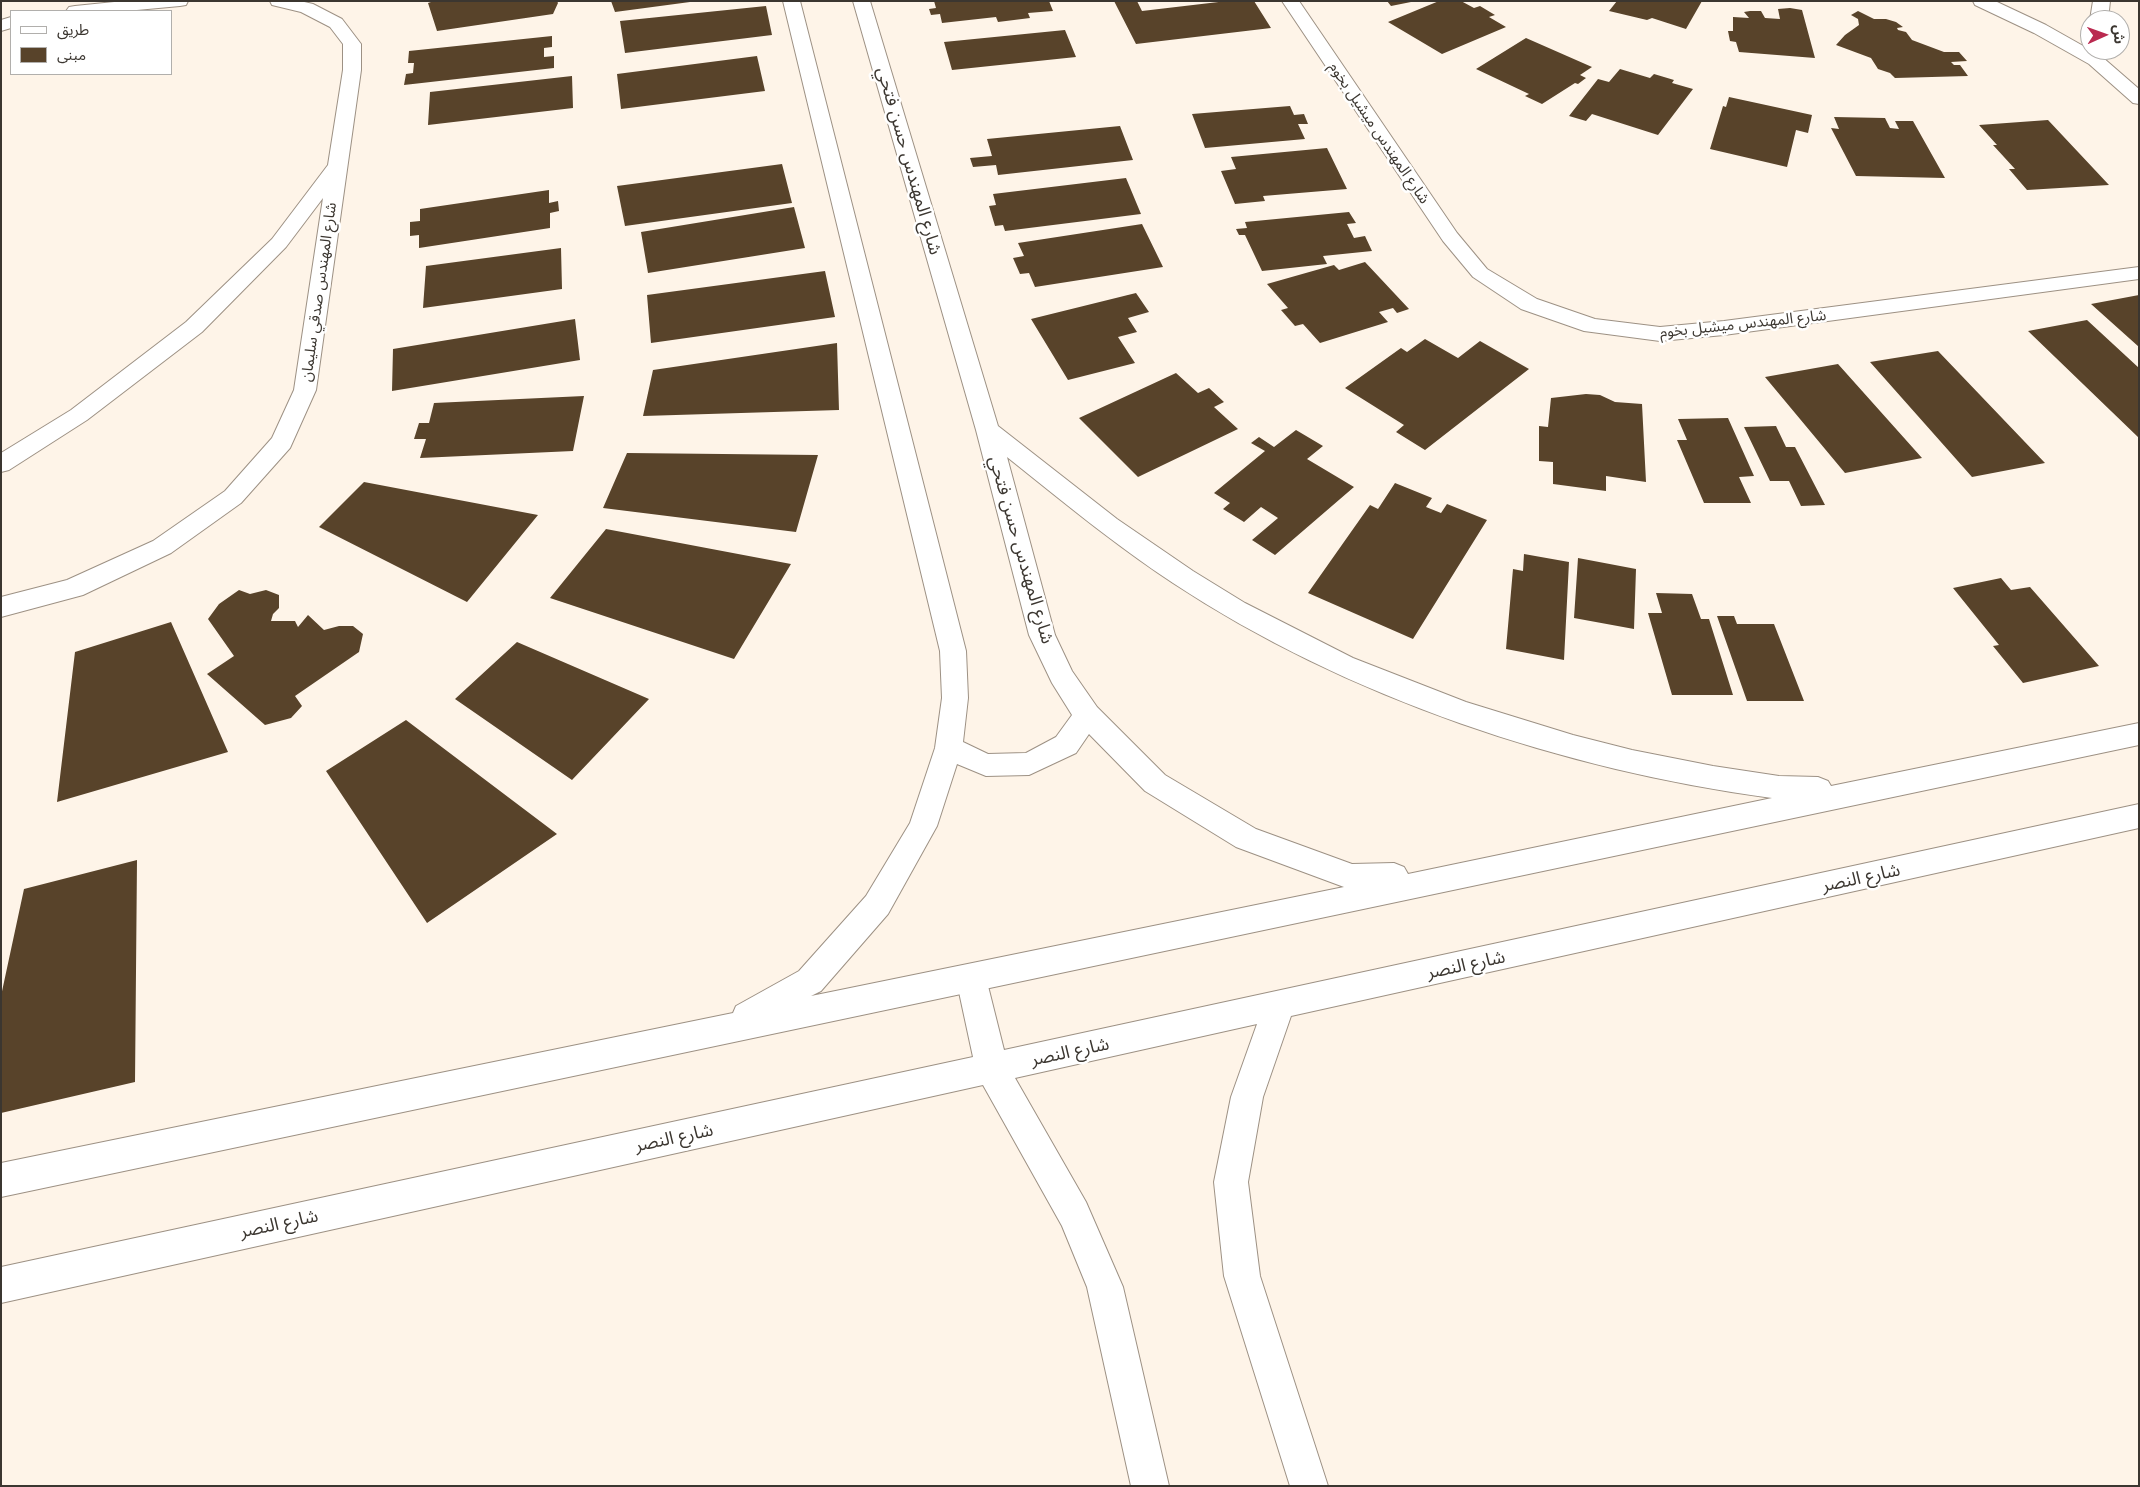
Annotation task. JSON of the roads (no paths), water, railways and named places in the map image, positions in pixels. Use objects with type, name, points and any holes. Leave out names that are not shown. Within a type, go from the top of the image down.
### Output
[{"type":"street","points":[[86,10],[180,1]]},
{"type":"street","name":"شارع المهندس صدقي سليمان","points":[[1,607],[74,588],[162,547],[233,497],[282,442],[306,390],[352,70],[352,44],[336,23],[307,8],[278,1]]},
{"type":"street","points":[[722,1030],[810,981],[877,905],[922,826],[948,748],[955,698],[953,651],[791,1]]},
{"type":"street","name":"شارع المهندس حسن فتحي","points":[[861,1],[988,430],[1042,635],[1062,676],[1087,715],[1155,783],[1246,838],[1352,877],[1458,875]]},
{"type":"street","name":"شارع المهندس ميشيل بخوم","points":[[1290,1],[1450,237],[1480,273],[1528,304],[1592,326],[1660,334],[1724,328],[2094,280],[2139,272]]},
{"type":"street","points":[[1981,1],[2080,48]]},
{"type":"street","points":[[2101,60],[2139,99]]},
{"type":"street","points":[[1,464],[79,416],[194,327],[279,243],[337,166]]},
{"type":"street","points":[[988,430],[1112,527],[1200,588],[1266,627],[1358,672],[1460,712],[1567,746],[1680,772],[1787,790],[1900,784]]},
{"type":"street","points":[[948,748],[986,765],[1029,764],[1066,745],[1087,715]]},
{"type":"street","points":[[1,1180],[2139,734]]},
{"type":"street","name":"شارع النصر","points":[[1,1285],[2139,816]]},
{"type":"street","points":[[971,978],[992,1069],[1074,1214],[1105,1287],[1150,1486]]},
{"type":"street","points":[[1279,1006],[1247,1097],[1231,1182],[1242,1276],[1309,1486]]}]
